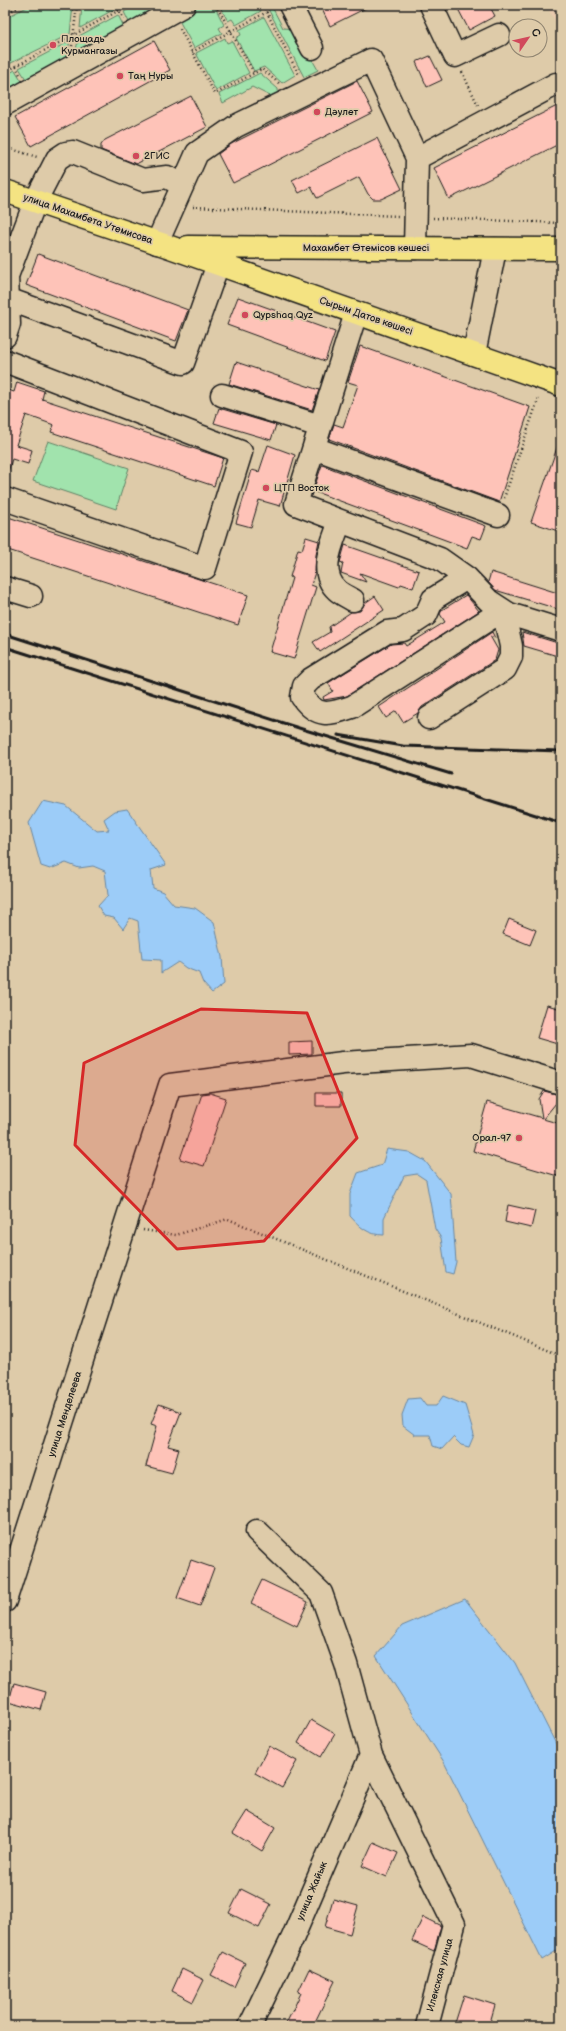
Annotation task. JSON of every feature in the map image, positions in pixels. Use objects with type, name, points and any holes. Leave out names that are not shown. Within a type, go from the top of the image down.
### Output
[{"type":"main road","name":"улица Махамбета Утемисова","points":[[5,191],[164,245]]},
{"type":"main road","name":"Махамбет Өтемісов көшесі","points":[[164,245],[561,249]]},
{"type":"main road","name":"Сырым Датов көшесі","points":[[164,245],[553,383]]},
{"type":"street","points":[[290,5],[312,48]]},
{"type":"street","points":[[431,5],[454,56],[499,35]]},
{"type":"street","points":[[5,104],[178,8]]},
{"type":"street","points":[[164,245],[172,207],[197,153],[236,126],[371,60],[417,158],[415,248]]},
{"type":"street","points":[[417,158],[556,84]]},
{"type":"street","points":[[5,336],[9,324],[7,299],[8,276],[35,202],[57,159],[66,153],[73,152],[143,180],[167,177],[182,185]]},
{"type":"street","points":[[474,354],[495,249]]},
{"type":"street","points":[[7,299],[183,363],[218,264]]},
{"type":"street","points":[[356,313],[296,504],[440,559],[467,578],[489,601],[508,614],[561,630]]},
{"type":"street","points":[[5,361],[241,452],[205,568],[5,498]]},
{"type":"street","points":[[222,395],[320,426]]},
{"type":"street","points":[[314,448],[498,515]]},
{"type":"street","points":[[340,521],[327,563],[329,578],[337,590],[353,600]]},
{"type":"street","points":[[467,578],[433,599],[426,615],[402,630],[387,632],[311,679],[304,686],[302,697],[309,706],[317,712],[332,714],[352,707],[503,610]]},
{"type":"street","points":[[5,588],[31,596]]},
{"type":"street","points":[[429,718],[504,669],[511,658],[511,646],[503,610]]},
{"type":"street","name":"улица Менделеева","points":[[5,1601],[170,1085],[343,1063],[471,1055],[561,1082]]},
{"type":"street","points":[[256,1531],[321,1593],[346,1664],[372,1755]]},
{"type":"street","name":"Илекская улица","points":[[372,1755],[454,1924],[427,2026]]},
{"type":"street","name":"улица Жайык","points":[[250,2026],[293,1937],[372,1755]]},
{"type":"path","points":[[5,14],[23,5]]},
{"type":"path","points":[[68,70],[77,5]]},
{"type":"path","points":[[5,69],[9,70],[129,5]]},
{"type":"path","points":[[216,5],[254,73]]},
{"type":"path","points":[[263,5],[300,77],[294,80]]},
{"type":"path","points":[[178,8],[192,52],[215,94],[262,69],[283,87]]},
{"type":"path","points":[[192,52],[267,12]]},
{"type":"path","points":[[454,56],[486,122]]},
{"type":"path","points":[[5,147],[55,163]]},
{"type":"path","points":[[172,207],[561,223]]},
{"type":"path","points":[[498,515],[553,383]]},
{"type":"path","points":[[125,1227],[176,1235],[228,1219],[561,1356]]},
{"type":"highlighted area","points":[[201,1009],[307,1013],[357,1138],[264,1241],[177,1249],[75,1145],[84,1063]]},
{"type":"shaded area","points":[[546,5],[561,5],[561,21],[556,23]]},
{"type":"green space","points":[[31,5],[73,5],[70,34],[5,66],[5,18]]},
{"type":"green space","points":[[82,5],[113,5],[115,9],[80,28]]},
{"type":"green space","points":[[136,5],[173,5],[132,28],[124,12]]},
{"type":"green space","points":[[191,5],[214,5],[224,25],[219,28],[222,33],[194,48],[175,13]]},
{"type":"green space","points":[[219,5],[258,5],[261,11],[236,25],[232,19],[228,21]]},
{"type":"green space","points":[[266,5],[271,5],[283,28],[295,29],[318,70],[304,77]]},
{"type":"green space","points":[[118,15],[126,31],[74,59],[79,36]]},
{"type":"green space","points":[[264,17],[295,75],[282,83],[264,67],[254,71],[236,38],[241,35],[239,30]]},
{"type":"green space","points":[[225,38],[227,43],[232,41],[249,73],[216,91],[196,53]]},
{"type":"green space","points":[[70,41],[64,65],[29,84],[19,68]]},
{"type":"green space","points":[[15,70],[25,86],[5,97],[5,73],[8,74]]},
{"type":"green space","points":[[260,73],[278,89],[278,93],[272,97],[252,87],[223,103],[219,94]]},
{"type":"green space","points":[[48,441],[129,468],[116,509],[33,481]]},
{"type":"water","points":[[43,801],[66,806],[97,831],[109,830],[104,819],[115,811],[127,809],[166,865],[151,870],[153,888],[163,892],[174,905],[195,908],[214,922],[222,957],[224,984],[212,993],[203,983],[199,973],[186,968],[178,962],[161,973],[161,960],[142,959],[138,921],[130,918],[123,929],[114,918],[104,916],[98,906],[108,895],[105,871],[93,866],[79,868],[66,863],[50,869],[41,866],[29,823]]},
{"type":"water","points":[[387,1149],[409,1152],[425,1161],[451,1194],[456,1262],[453,1274],[446,1272],[441,1238],[435,1229],[426,1180],[417,1174],[404,1176],[384,1218],[384,1235],[373,1234],[365,1230],[350,1216],[350,1194],[358,1173],[382,1165]]},
{"type":"water","points":[[443,1396],[465,1405],[474,1435],[469,1447],[461,1445],[453,1437],[442,1449],[433,1446],[430,1435],[415,1435],[403,1426],[402,1415],[408,1399],[420,1398],[426,1406],[436,1406]]},
{"type":"water","points":[[465,1599],[515,1663],[561,1754],[561,1948],[542,1960],[444,1762],[376,1656],[402,1626]]},
{"type":"building","points":[[320,5],[372,5],[330,26]]},
{"type":"building","points":[[456,5],[489,5],[495,16],[469,30]]},
{"type":"building","points":[[154,41],[170,70],[31,146],[15,117]]},
{"type":"building","points":[[430,56],[442,80],[427,87],[416,62]]},
{"type":"building","points":[[357,81],[373,112],[233,183],[218,154],[231,144]]},
{"type":"building","points":[[191,96],[207,127],[136,164],[101,150],[101,145],[105,140]]},
{"type":"building","points":[[561,104],[561,143],[449,199],[434,168]]},
{"type":"building","points":[[377,138],[402,189],[381,199],[373,199],[368,194],[359,177],[317,198],[311,187],[299,193],[292,180]]},
{"type":"building","points":[[38,254],[188,310],[176,341],[26,285]]},
{"type":"building","points":[[238,297],[335,332],[325,361],[227,325]]},
{"type":"building","points":[[360,346],[530,407],[499,502],[329,439],[334,424],[343,427],[358,385],[348,382]]},
{"type":"building","points":[[236,362],[319,390],[312,410],[229,384]]},
{"type":"building","points":[[17,382],[44,391],[42,399],[223,458],[214,486],[51,432],[54,425],[26,415],[16,445],[32,450],[28,464],[12,459],[8,472],[5,472],[5,389],[14,392]]},
{"type":"building","points":[[219,408],[276,425],[271,440],[214,423]]},
{"type":"building","points":[[559,442],[561,442],[561,532],[531,522]]},
{"type":"building","points":[[268,445],[295,455],[280,506],[259,500],[251,527],[236,523],[252,470],[259,472]]},
{"type":"building","points":[[322,465],[486,526],[481,539],[472,536],[467,548],[313,491]]},
{"type":"building","points":[[5,516],[248,595],[238,625],[5,549]]},
{"type":"building","points":[[306,537],[319,541],[315,572],[311,585],[316,587],[294,659],[270,652],[292,578],[290,577],[298,549],[302,550]]},
{"type":"building","points":[[345,545],[419,571],[413,588],[401,584],[399,587],[360,573],[366,582],[341,573],[343,563],[340,562]]},
{"type":"building","points":[[491,572],[561,594],[561,610],[495,590],[488,582]]},
{"type":"building","points":[[466,595],[479,611],[347,696],[324,700],[323,697],[333,691],[328,683],[391,644],[404,643],[406,646],[445,622],[440,614],[442,610]]},
{"type":"building","points":[[375,596],[384,610],[320,652],[313,642],[330,632],[329,627],[351,612],[360,611],[365,603]]},
{"type":"building","points":[[492,632],[495,638],[490,636],[498,650],[495,660],[422,707],[418,713],[403,722],[396,711],[386,718],[379,707]]},
{"type":"building","points":[[522,632],[561,644],[561,657],[524,646]]},
{"type":"building","points":[[509,919],[536,930],[530,945],[503,934]]},
{"type":"building","points":[[547,1005],[561,1009],[561,1045],[537,1038]]},
{"type":"building","points":[[312,1041],[312,1054],[289,1055],[289,1042]]},
{"type":"building","name":"Орал-97","points":[[544,1091],[556,1094],[557,1097],[556,1103],[543,1119],[561,1124],[561,1177],[473,1151],[487,1102],[542,1118],[539,1099]]},
{"type":"building","points":[[210,1093],[226,1098],[204,1166],[180,1159],[202,1094]]},
{"type":"building","points":[[316,1093],[341,1093],[341,1106],[316,1106]]},
{"type":"building","points":[[508,1205],[535,1211],[531,1228],[505,1222]]},
{"type":"building","points":[[159,1404],[181,1412],[168,1446],[179,1449],[172,1473],[146,1466],[157,1426],[151,1424]]},
{"type":"building","points":[[191,1560],[214,1568],[200,1606],[177,1598]]},
{"type":"building","points":[[262,1580],[308,1602],[297,1626],[251,1603]]},
{"type":"building","points":[[14,1683],[46,1692],[41,1710],[9,1701]]},
{"type":"building","points":[[311,1720],[335,1734],[321,1757],[298,1743]]},
{"type":"building","points":[[269,1746],[297,1761],[282,1788],[255,1773]]},
{"type":"building","points":[[247,1811],[275,1828],[262,1851],[233,1833]]},
{"type":"building","points":[[373,1842],[398,1853],[387,1877],[362,1866]]},
{"type":"building","points":[[241,1889],[271,1904],[259,1928],[229,1913]]},
{"type":"building","points":[[333,1899],[358,1906],[350,1934],[325,1927]]},
{"type":"building","points":[[423,1917],[441,1926],[434,1951],[412,1941]]},
{"type":"building","points":[[223,1952],[245,1963],[234,1987],[211,1975]]},
{"type":"building","points":[[182,1969],[204,1980],[193,2002],[172,1991]]},
{"type":"building","points":[[309,1969],[335,1981],[313,2026],[285,2026],[301,1993],[298,1992]]},
{"type":"building","points":[[464,1995],[495,2005],[489,2026],[467,2026],[455,2023]]},
{"type":"railway","points":[[5,634],[302,729],[451,774]]},
{"type":"railway","points":[[5,647],[561,823]]},
{"type":"railway","points":[[338,735],[403,746],[561,751]]},
{"type":"place","name":"Площадь Курмангазы","points":[[53,45]]},
{"type":"place","name":"Таң Нуры","points":[[120,76]]},
{"type":"place","name":"Дәулет","points":[[317,112]]},
{"type":"place","name":"2ГИС","points":[[136,156]]},
{"type":"place","name":"Qypshaq Qyz","points":[[245,315]]},
{"type":"place","name":"ЦТП Восток","points":[[266,488]]},
{"type":"place","name":"Орал-97","points":[[519,1138]]}]
